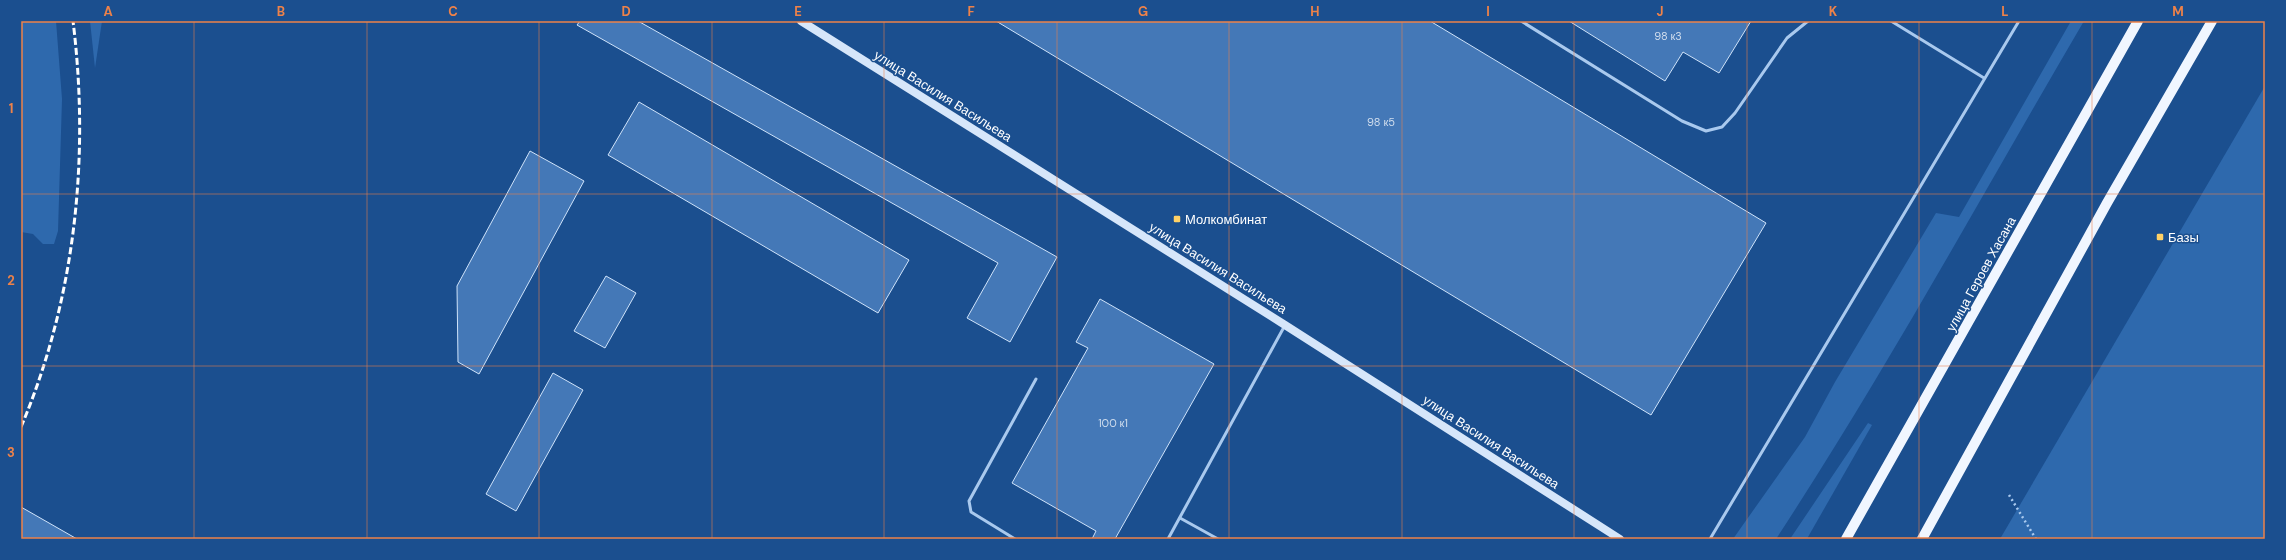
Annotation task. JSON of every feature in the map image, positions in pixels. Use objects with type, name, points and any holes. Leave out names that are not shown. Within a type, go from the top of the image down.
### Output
[{"type":"main road","name":"улица Василия Васильева","points":[[801,21],[1285,325],[1620,539]]},
{"type":"main road","name":"улица Героев Хасана","points":[[1846,539],[2138,21]]},
{"type":"main road","points":[[1922,539],[2107,203],[2212,21]]},
{"type":"lane","points":[[1522,21],[1682,121],[1706,131],[1722,127],[1735,113],[1786,38],[1808,21]]},
{"type":"lane","points":[[1891,21],[1984,78]]},
{"type":"lane","points":[[1710,539],[2019,21]]},
{"type":"lane","points":[[1168,539],[1285,325]]},
{"type":"lane","points":[[1015,539],[971,512],[969,501],[1036,379]]},
{"type":"lane","points":[[1180,518],[1218,539]]},
{"type":"lane","points":[[1003,539],[1006,534]]},
{"type":"path","points":[[2009,495],[2036,539]]},
{"type":"shaded area","points":[[21,21],[56,21],[62,99],[58,231],[54,244],[43,244],[33,234],[21,232]]},
{"type":"shaded area","points":[[90,21],[102,21],[95,68]]},
{"type":"shaded area","points":[[2071,21],[2084,21],[1895,347],[1817,476],[1776,539],[1733,539],[1805,437],[1835,382],[1936,213],[1959,217]]},
{"type":"shaded area","points":[[2265,86],[2265,539],[2000,539]]},
{"type":"shaded area","points":[[1868,423],[1872,425],[1807,539],[1790,539]]},
{"type":"building","points":[[580,21],[638,21],[1057,257],[1010,342],[967,318],[998,263],[577,25]]},
{"type":"building","points":[[996,21],[1430,21],[1766,223],[1651,415]]},
{"type":"building","points":[[1569,21],[1751,21],[1719,73],[1683,52],[1665,81]]},
{"type":"building","points":[[639,102],[909,260],[878,313],[608,155]]},
{"type":"building","points":[[530,151],[584,181],[479,374],[458,362],[457,286]]},
{"type":"building","points":[[606,276],[636,293],[605,348],[574,331]]},
{"type":"building","points":[[1100,299],[1214,364],[1115,539],[1092,539],[1096,531],[1012,483],[1088,348],[1076,342]]},
{"type":"building","points":[[553,373],[583,390],[516,511],[486,494]]},
{"type":"building","points":[[21,507],[77,539],[21,539]]},
{"type":"railway","points":[[21,427],[39,379],[54,329],[66,279],[74,228],[80,124],[78,73],[73,21]]},
{"type":"place","name":"Молкомбинат","points":[[1177,219]]},
{"type":"place","name":"Базы","points":[[2160,237]]}]
